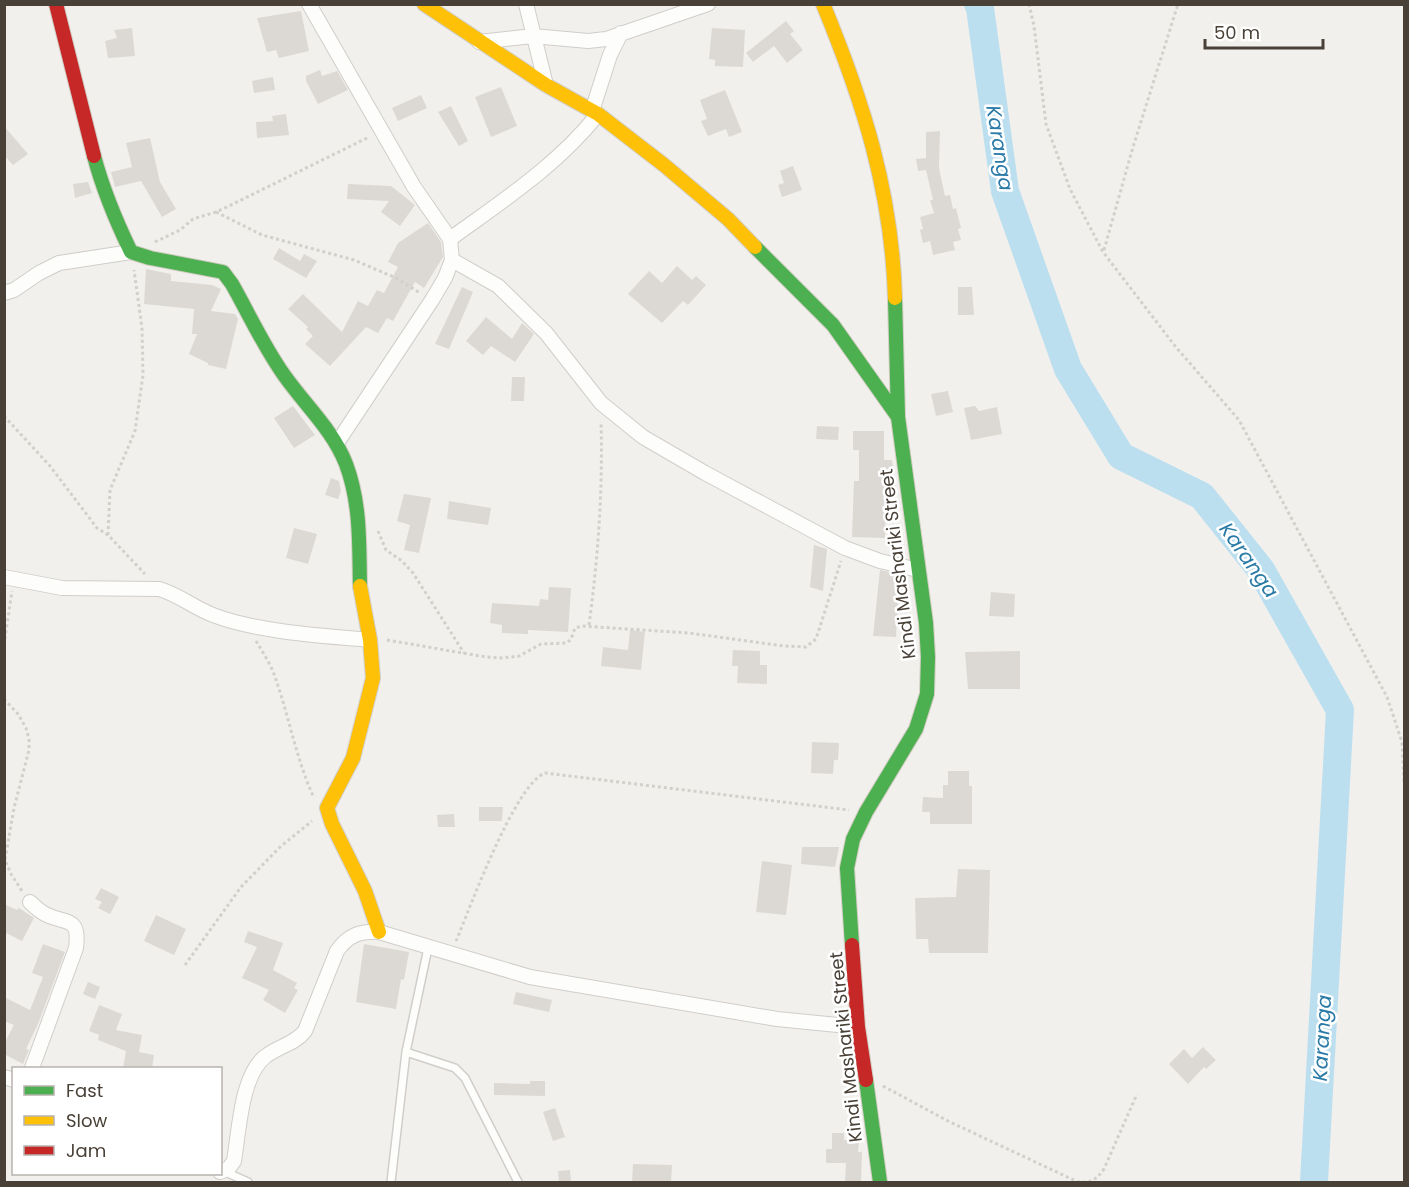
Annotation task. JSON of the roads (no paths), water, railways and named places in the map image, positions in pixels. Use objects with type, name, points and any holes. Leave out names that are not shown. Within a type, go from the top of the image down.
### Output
[{"type":"street","points":[[56,4],[101,183],[112,213],[130,249]]},
{"type":"street","points":[[309,4],[414,187],[450,239],[452,260],[432,300],[337,442]]},
{"type":"street","points":[[424,4],[546,85],[595,112],[664,165],[728,219],[833,325],[898,417]]},
{"type":"street","points":[[526,4],[546,85]]},
{"type":"street","points":[[479,42],[533,36],[588,42],[708,4]]},
{"type":"street","name":"Kindi Mashariki Street","points":[[822,4],[848,64],[868,124],[884,191],[894,264],[898,417],[926,623],[928,657],[927,694],[916,729],[866,812],[853,839],[847,868],[858,1027],[880,1182]]},
{"type":"street","points":[[450,239],[520,188],[567,148],[595,112],[610,55],[621,33]]},
{"type":"street","points":[[4,293],[14,290],[59,263],[130,249],[150,258],[223,272],[283,374],[337,442],[347,466],[359,517],[360,592],[374,678],[353,758],[325,811],[365,891],[379,932]]},
{"type":"street","points":[[452,260],[498,286],[546,333],[601,403],[643,437],[845,548],[880,561],[918,570]]},
{"type":"street","points":[[9,578],[62,588],[159,589],[171,592],[213,615],[246,624],[311,634],[369,637]]},
{"type":"street","points":[[30,902],[45,914],[70,922],[75,926],[78,937],[32,1067]]},
{"type":"street","points":[[222,1172],[234,1161],[245,1095],[256,1065],[266,1056],[300,1037],[305,1031],[337,951],[345,940],[355,933],[379,932],[530,977],[777,1019],[858,1027]]},
{"type":"lane","points":[[391,1182],[406,1052],[429,948]]},
{"type":"lane","points":[[406,1052],[455,1068],[465,1078],[518,1182]]},
{"type":"lane","points":[[222,1172],[248,1182]]},
{"type":"waterway","name":"Karanga","points":[[978,4],[1005,191],[1068,369],[1121,456],[1202,496],[1261,570],[1340,710],[1314,1182]]}]
